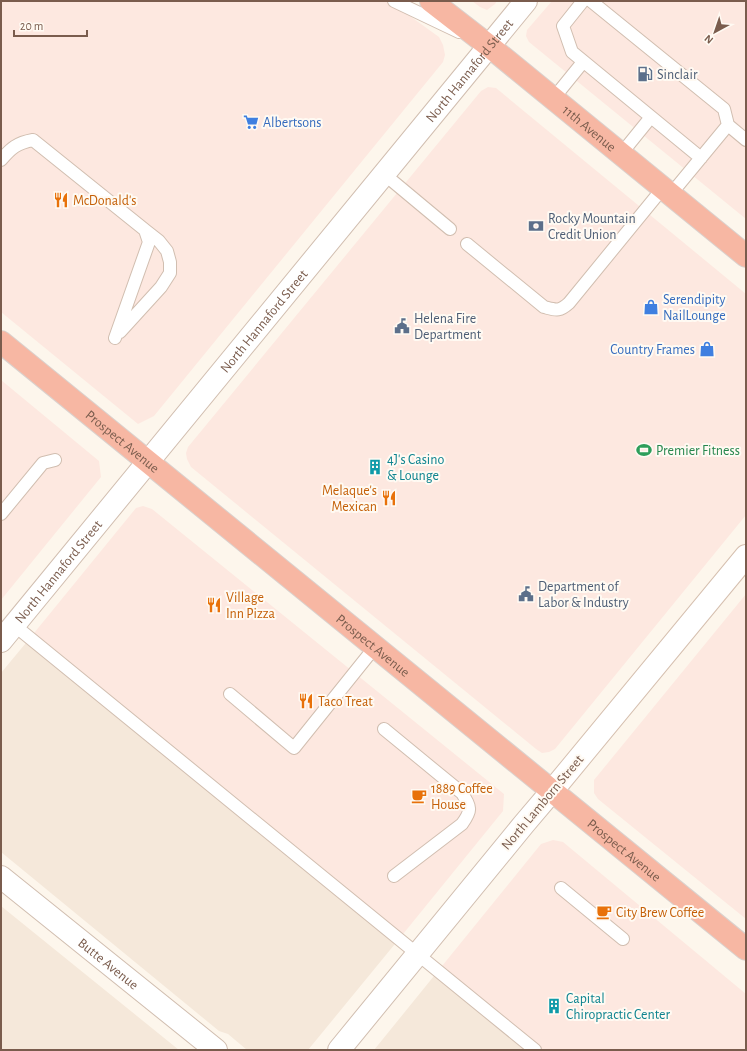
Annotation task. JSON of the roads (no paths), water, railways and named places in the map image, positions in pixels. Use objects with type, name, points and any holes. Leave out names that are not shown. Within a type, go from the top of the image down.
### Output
[{"type":"highway","name":"11th Avenue","points":[[431,1],[489,46],[746,255]]},
{"type":"highway","name":"Prospect Avenue","points":[[1,342],[746,949]]},
{"type":"street","name":"North Hannaford Street","points":[[8,633],[526,1]]},
{"type":"street","name":"North Lamborn Street","points":[[339,1050],[746,556]]},
{"type":"street","name":"Butte Avenue","points":[[1,877],[216,1050]]},
{"type":"lane","points":[[394,1],[489,46]]},
{"type":"lane","points":[[583,1],[563,26],[572,52],[701,158]]},
{"type":"lane","points":[[591,1],[724,109],[728,125],[746,140]]},
{"type":"lane","points":[[553,99],[583,62]]},
{"type":"lane","points":[[621,154],[651,117]]},
{"type":"lane","points":[[467,244],[544,307],[554,310],[562,309],[569,303],[667,191],[701,158],[728,125]]},
{"type":"lane","points":[[1,160],[9,150],[22,142],[33,140],[159,241],[167,251],[170,262],[170,273],[161,286],[115,338],[149,242],[145,230]]},
{"type":"lane","points":[[384,174],[450,229]]},
{"type":"lane","points":[[1,514],[43,463],[55,460]]},
{"type":"lane","points":[[8,633],[418,954],[535,1050]]},
{"type":"lane","points":[[230,694],[294,748],[375,647]]},
{"type":"lane","points":[[384,729],[462,793],[469,804],[469,814],[462,824],[394,876]]},
{"type":"lane","points":[[561,888],[623,939]]},
{"type":"place","name":"Sinclair","points":[[645,74]]},
{"type":"place","name":"Albertsons","points":[[251,122]]},
{"type":"place","name":"McDonald's","points":[[61,200]]},
{"type":"place","name":"Rocky Mountain Credit Union","points":[[536,226]]},
{"type":"place","name":"Serendipity NailLounge","points":[[651,307]]},
{"type":"place","name":"Helena Fire Department","points":[[402,326]]},
{"type":"place","name":"Country Frames","points":[[707,349]]},
{"type":"place","name":"Premier Fitness","points":[[644,450]]},
{"type":"place","name":"4J's Casino & Lounge","points":[[375,467]]},
{"type":"place","name":"Melaque's Mexican","points":[[389,498]]},
{"type":"place","name":"Department of Labor & Industry","points":[[526,594]]},
{"type":"place","name":"Village Inn Pizza","points":[[214,605]]},
{"type":"place","name":"Taco Treat","points":[[306,701]]},
{"type":"place","name":"1889 Coffee House","points":[[419,796]]},
{"type":"place","name":"City Brew Coffee","points":[[604,912]]},
{"type":"place","name":"Capital Chiropractic Center","points":[[554,1006]]}]
